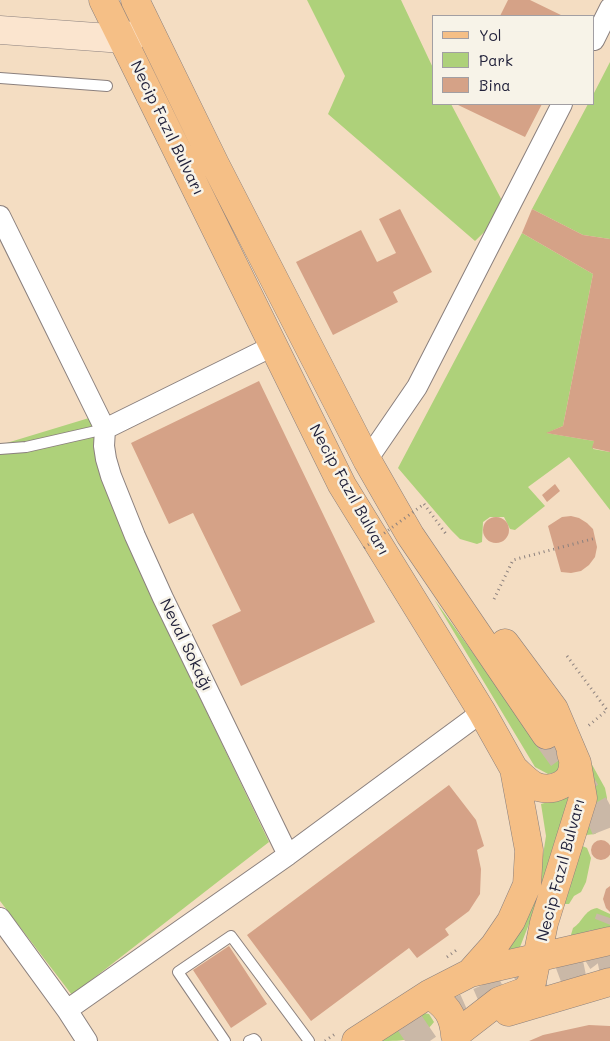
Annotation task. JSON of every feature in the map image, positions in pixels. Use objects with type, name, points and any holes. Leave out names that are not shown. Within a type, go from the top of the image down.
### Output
[{"type":"main road","name":"Necip Fazıl Bulvarı","points":[[104,0],[342,485],[482,712],[514,769],[529,850],[527,885],[511,921],[494,946],[470,973]]},
{"type":"main road","name":"Necip Fazıl Bulvarı","points":[[136,0],[215,164],[367,460],[410,535],[567,735],[578,763],[583,798],[544,923],[532,982],[526,991],[499,1001],[451,1038]]},
{"type":"main road","points":[[0,30],[123,39],[150,29]]},
{"type":"main road","points":[[514,769],[533,786],[544,789],[567,782],[574,764],[567,735]]},
{"type":"main road","points":[[348,1036],[470,973],[610,941]]},
{"type":"main road","points":[[451,1038],[507,1012],[610,982]]},
{"type":"main road","points":[[428,994],[442,1004],[450,1014],[454,1024],[451,1038]]},
{"type":"street","points":[[595,38],[610,8]]},
{"type":"street","points":[[367,460],[417,387],[561,105]]},
{"type":"street","points":[[0,216],[105,429],[273,346]]},
{"type":"street","name":"Neval Sokağı","points":[[105,429],[104,446],[109,467],[135,536],[163,598],[288,855]]},
{"type":"street","points":[[67,1010],[288,855],[482,712]]},
{"type":"street","points":[[0,918],[67,1010],[87,1041]]},
{"type":"lane","points":[[0,78],[106,86]]},
{"type":"lane","points":[[0,449],[26,447],[105,429]]},
{"type":"lane","points":[[225,1041],[178,972],[231,936],[309,1041]]},
{"type":"lane","points":[[249,1041],[254,1039],[256,1041]]},
{"type":"path","points":[[364,548],[424,504],[446,534]]},
{"type":"path","points":[[494,599],[513,560],[596,538]]},
{"type":"path","points":[[567,656],[608,710],[567,735]]},
{"type":"path","points":[[440,962],[464,946]]},
{"type":"path","points":[[325,1041],[348,1036]]},
{"type":"green space","points":[[307,0],[401,0],[432,66],[432,105],[452,105],[507,210],[475,241],[328,114],[345,76]]},
{"type":"green space","points":[[610,62],[610,239],[583,235],[532,209],[587,105],[595,105],[595,91]]},
{"type":"green space","points":[[522,233],[593,274],[563,426],[547,433],[594,441],[593,449],[610,452],[610,510],[569,457],[528,487],[545,506],[515,530],[510,529],[504,517],[490,517],[483,522],[482,542],[477,544],[460,539],[398,468]]},
{"type":"green space","points":[[89,418],[165,625],[269,842],[72,995],[0,901],[0,445]]},
{"type":"green space","points":[[434,599],[537,742],[554,729],[566,752],[560,771],[548,774],[535,767]]},
{"type":"green space","points":[[590,761],[605,788],[607,798],[603,828],[595,834],[586,835],[591,802]]},
{"type":"green space","points":[[573,795],[547,878],[520,947],[504,951],[541,868],[546,836],[541,804]]},
{"type":"green space","points":[[578,844],[587,848],[591,858],[586,882],[581,892],[574,896],[569,904],[561,904]]},
{"type":"green space","points":[[597,908],[610,914],[610,932],[570,938],[573,928],[589,911]]},
{"type":"green space","points":[[423,1013],[429,1014],[434,1022],[423,1033],[410,1039],[381,1041]]},
{"type":"building","points":[[508,0],[530,0],[561,15],[500,15]]},
{"type":"building","points":[[458,105],[541,105],[525,137]]},
{"type":"building","points":[[400,209],[432,272],[393,292],[398,302],[333,335],[296,262],[361,230],[377,262],[396,253],[379,219]]},
{"type":"building","points":[[532,209],[583,235],[610,239],[610,452],[592,448],[594,441],[546,433],[563,426],[593,274],[522,233]]},
{"type":"building","points":[[259,381],[375,622],[241,686],[212,625],[241,611],[193,513],[169,524],[131,443]]},
{"type":"building","points":[[555,484],[560,491],[547,502],[542,495]]},
{"type":"building","points":[[571,516],[579,518],[593,529],[597,547],[595,557],[589,565],[581,571],[571,573],[561,572],[548,526],[562,517]]},
{"type":"building","points":[[496,517],[505,521],[509,530],[505,539],[496,543],[487,539],[483,530],[487,521]]},
{"type":"building","points":[[449,785],[476,820],[484,846],[477,850],[481,869],[480,894],[469,911],[445,929],[449,935],[417,958],[409,948],[311,1021],[247,935]]},
{"type":"building","points":[[601,840],[608,843],[611,850],[608,857],[601,860],[594,857],[591,850],[594,843]]},
{"type":"building","points":[[610,886],[610,912],[606,908],[603,899],[606,889]]},
{"type":"building","points":[[229,946],[267,1004],[231,1028],[193,970]]},
{"type":"building","points":[[589,1025],[610,1026],[610,1041],[529,1041],[543,1035]]},
{"type":"tunnel","points":[[546,735],[599,813],[610,842]]},
{"type":"tunnel","points":[[583,957],[600,940],[610,918]]},
{"type":"tunnel","points":[[405,1041],[433,1022],[531,979],[571,964],[610,956]]}]
